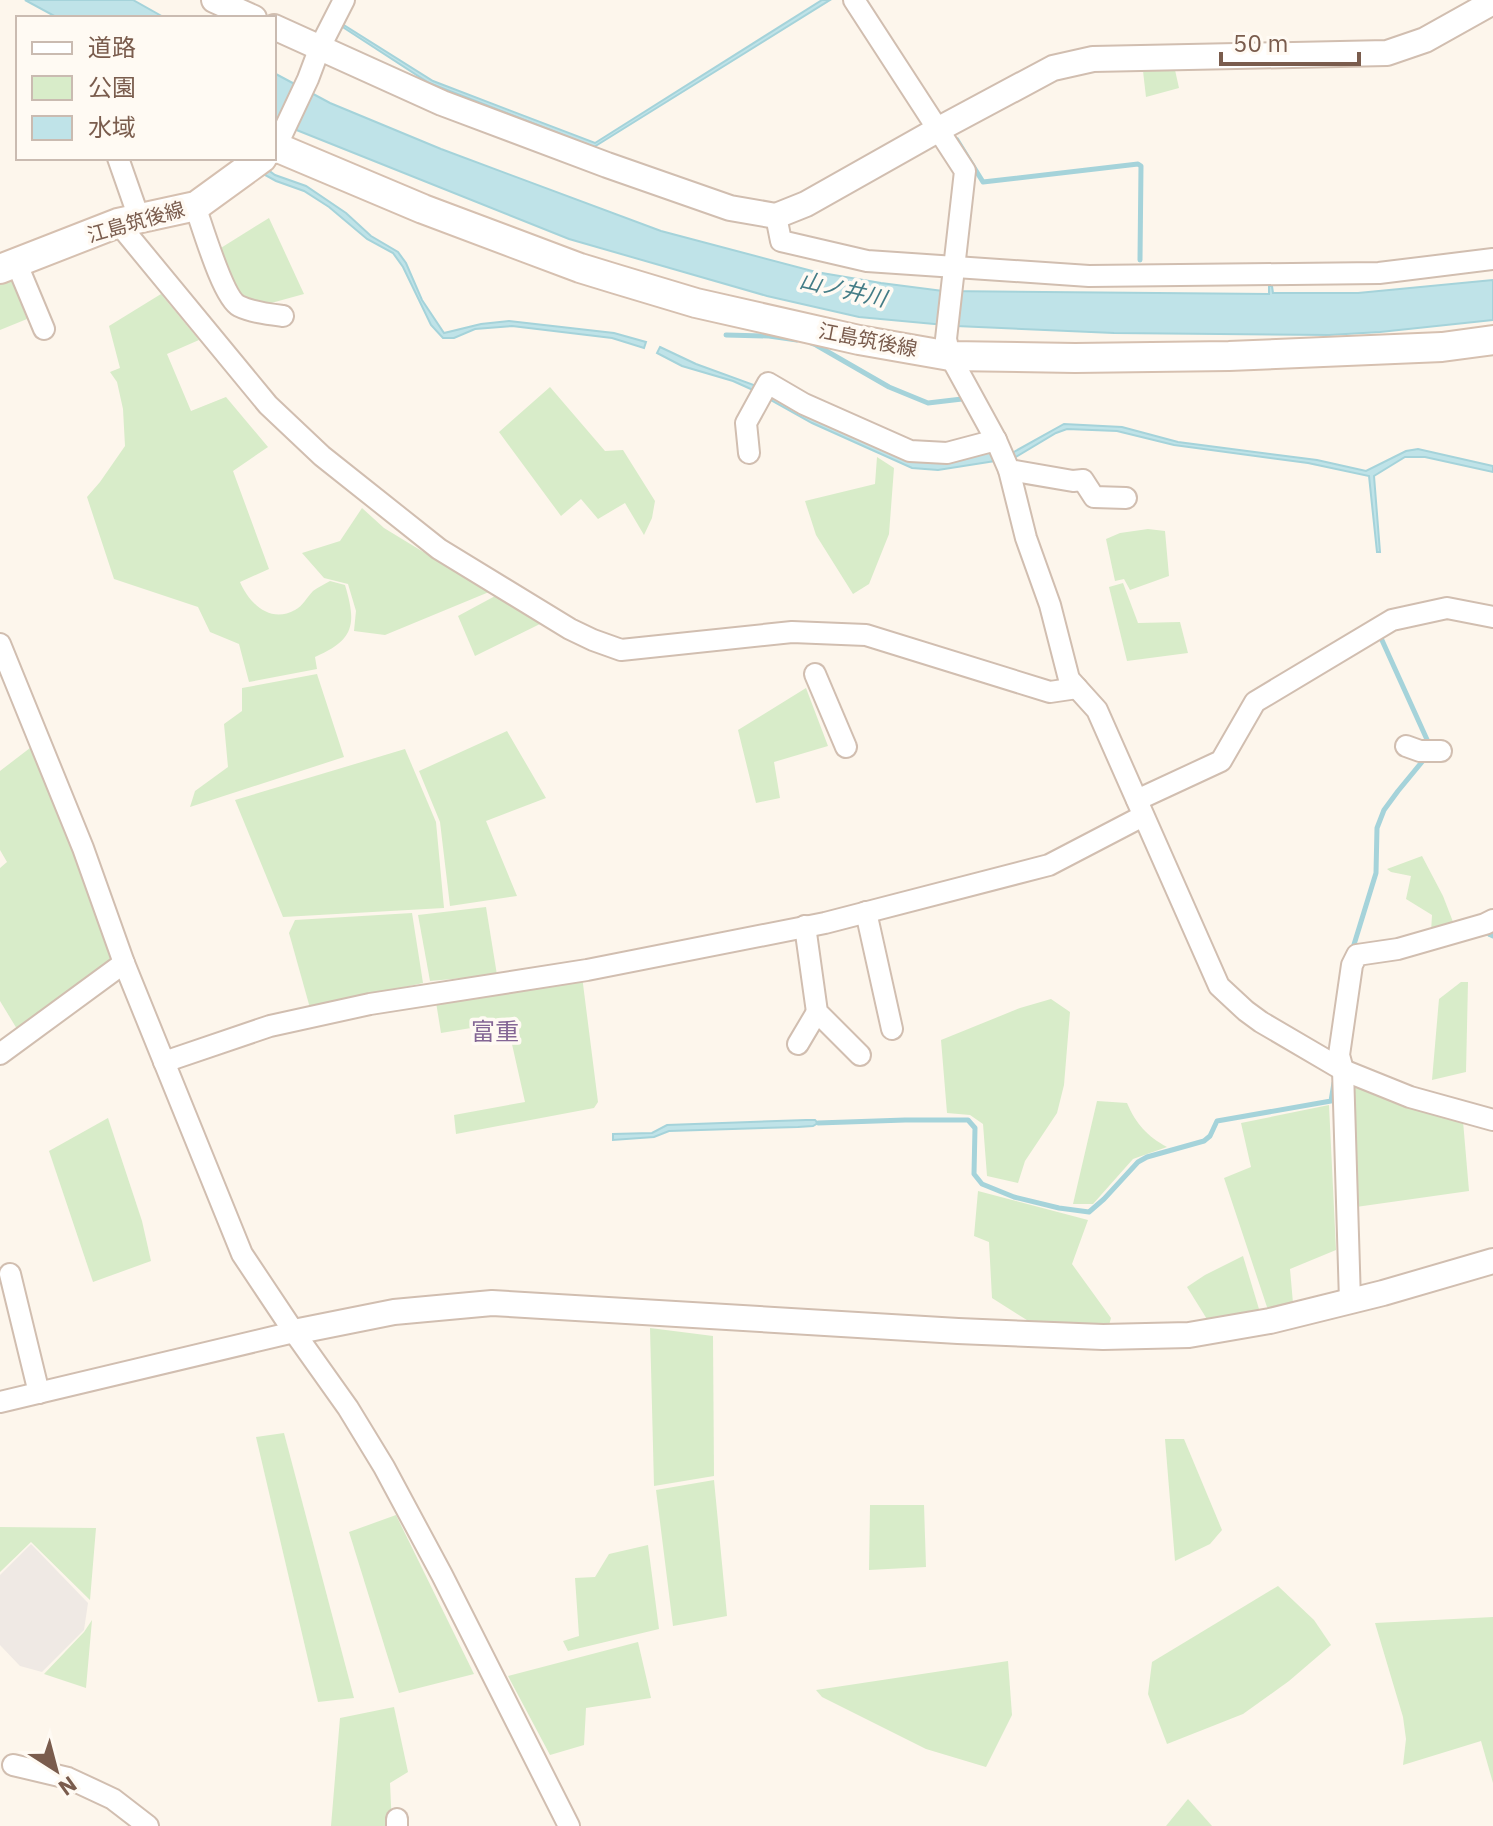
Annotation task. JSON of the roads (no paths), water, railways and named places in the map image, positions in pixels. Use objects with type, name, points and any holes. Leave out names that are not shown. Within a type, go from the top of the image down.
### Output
[{"type":"main road","name":"江島筑後線","points":[[276,147],[423,209],[580,268],[696,303],[859,340],[1075,358],[1229,356],[1442,347],[1493,340]]},
{"type":"main road","name":"江島筑後線","points":[[8,266],[128,221],[195,206],[256,160]]},
{"type":"street","points":[[214,0],[250,16]]},
{"type":"street","points":[[276,142],[344,0]]},
{"type":"street","points":[[854,0],[965,171],[948,347],[1009,470],[1026,538],[1050,605],[1069,679],[1097,710],[1219,986],[1254,1017],[1343,1070],[1410,1097],[1493,1120]]},
{"type":"street","points":[[276,28],[442,103],[730,208],[776,216],[806,204],[1053,68],[1093,59],[1387,53],[1425,40],[1493,2]]},
{"type":"street","points":[[118,160],[128,221],[268,405],[322,456],[439,549],[570,629],[621,650],[792,632],[866,635],[1050,692],[1077,688]]},
{"type":"street","points":[[195,206],[224,286],[233,302],[283,316]]},
{"type":"street","points":[[776,216],[781,241],[867,261],[953,275],[1379,273],[1493,259]]},
{"type":"street","points":[[8,266],[44,329]]},
{"type":"street","points":[[749,453],[746,423],[768,383],[804,404],[910,451],[947,453],[996,440]]},
{"type":"street","points":[[1009,470],[1083,480],[1094,497],[1126,498]]},
{"type":"street","points":[[164,1062],[270,1026],[370,1004],[587,970],[805,926],[1049,865],[1221,761],[1255,702],[1392,620],[1447,608],[1493,617]]},
{"type":"street","points":[[1,651],[83,848],[124,963],[242,1254],[348,1408],[384,1467],[569,1826]]},
{"type":"street","points":[[815,674],[846,747]]},
{"type":"street","points":[[1406,746],[1420,751],[1441,751]]},
{"type":"street","points":[[866,912],[892,1029]]},
{"type":"street","points":[[1350,1301],[1343,1070],[1339,1055],[1350,976],[1357,955],[1398,949],[1493,920]]},
{"type":"street","points":[[805,926],[817,1012],[860,1055]]},
{"type":"street","points":[[3,1044],[124,963]]},
{"type":"street","points":[[798,1044],[817,1012]]},
{"type":"street","points":[[0,1402],[294,1332],[394,1312],[492,1303],[958,1331],[1117,1337],[1189,1335],[1270,1321],[1493,1261]]},
{"type":"street","points":[[10,1274],[39,1393]]},
{"type":"street","points":[[13,1765],[68,1778],[102,1793],[148,1826]]},
{"type":"water","points":[[25,0],[133,0],[161,16],[54,16]]},
{"type":"water","points":[[822,0],[830,0],[594,147],[429,83],[341,26],[433,81],[595,143]]},
{"type":"water","name":"山ノ井川","points":[[276,74],[330,103],[441,149],[661,231],[816,272],[943,291],[1269,294],[1269,286],[1272,286],[1273,293],[1358,293],[1493,280],[1493,320],[1329,335],[1114,333],[956,326],[859,317],[767,296],[569,239],[276,122]]},
{"type":"water","points":[[238,160],[255,160],[275,175],[306,186],[346,213],[371,236],[398,252],[422,300],[444,333],[509,321],[614,333],[646,342],[644,348],[612,338],[512,326],[475,329],[454,338],[443,338],[431,325],[393,253],[367,239],[329,207],[304,191],[276,181]]},
{"type":"water","points":[[660,347],[696,364],[773,392],[890,448],[1012,453],[1064,424],[1122,427],[1178,442],[1317,460],[1366,471],[1406,451],[1418,449],[1493,466],[1493,472],[1425,457],[1405,457],[1374,476],[1380,552],[1377,552],[1369,476],[1308,463],[1174,445],[1117,431],[1067,429],[1014,458],[938,470],[912,468],[812,423],[733,381],[682,366],[657,353]]},
{"type":"water","points":[[815,1120],[818,1123],[813,1126],[669,1131],[654,1137],[613,1140],[613,1134],[652,1133],[667,1125]]},
{"type":"waterway","points":[[957,140],[983,182],[1138,164],[1141,166],[1140,260]]},
{"type":"waterway","points":[[726,335],[797,340]]},
{"type":"waterway","points":[[811,343],[889,387],[928,403],[962,399]]},
{"type":"waterway","points":[[1381,638],[1429,744]]},
{"type":"waterway","points":[[1352,951],[1376,873],[1377,828],[1384,810],[1426,757]]},
{"type":"waterway","points":[[1489,934],[1493,936]]},
{"type":"waterway","points":[[818,1123],[968,1120],[975,1128],[974,1174],[982,1184],[1014,1197],[1089,1212],[1138,1162],[1147,1157],[1204,1141],[1217,1121],[1331,1101],[1334,1083]]},
{"type":"district","name":"富重","points":[[495,1032]]}]
